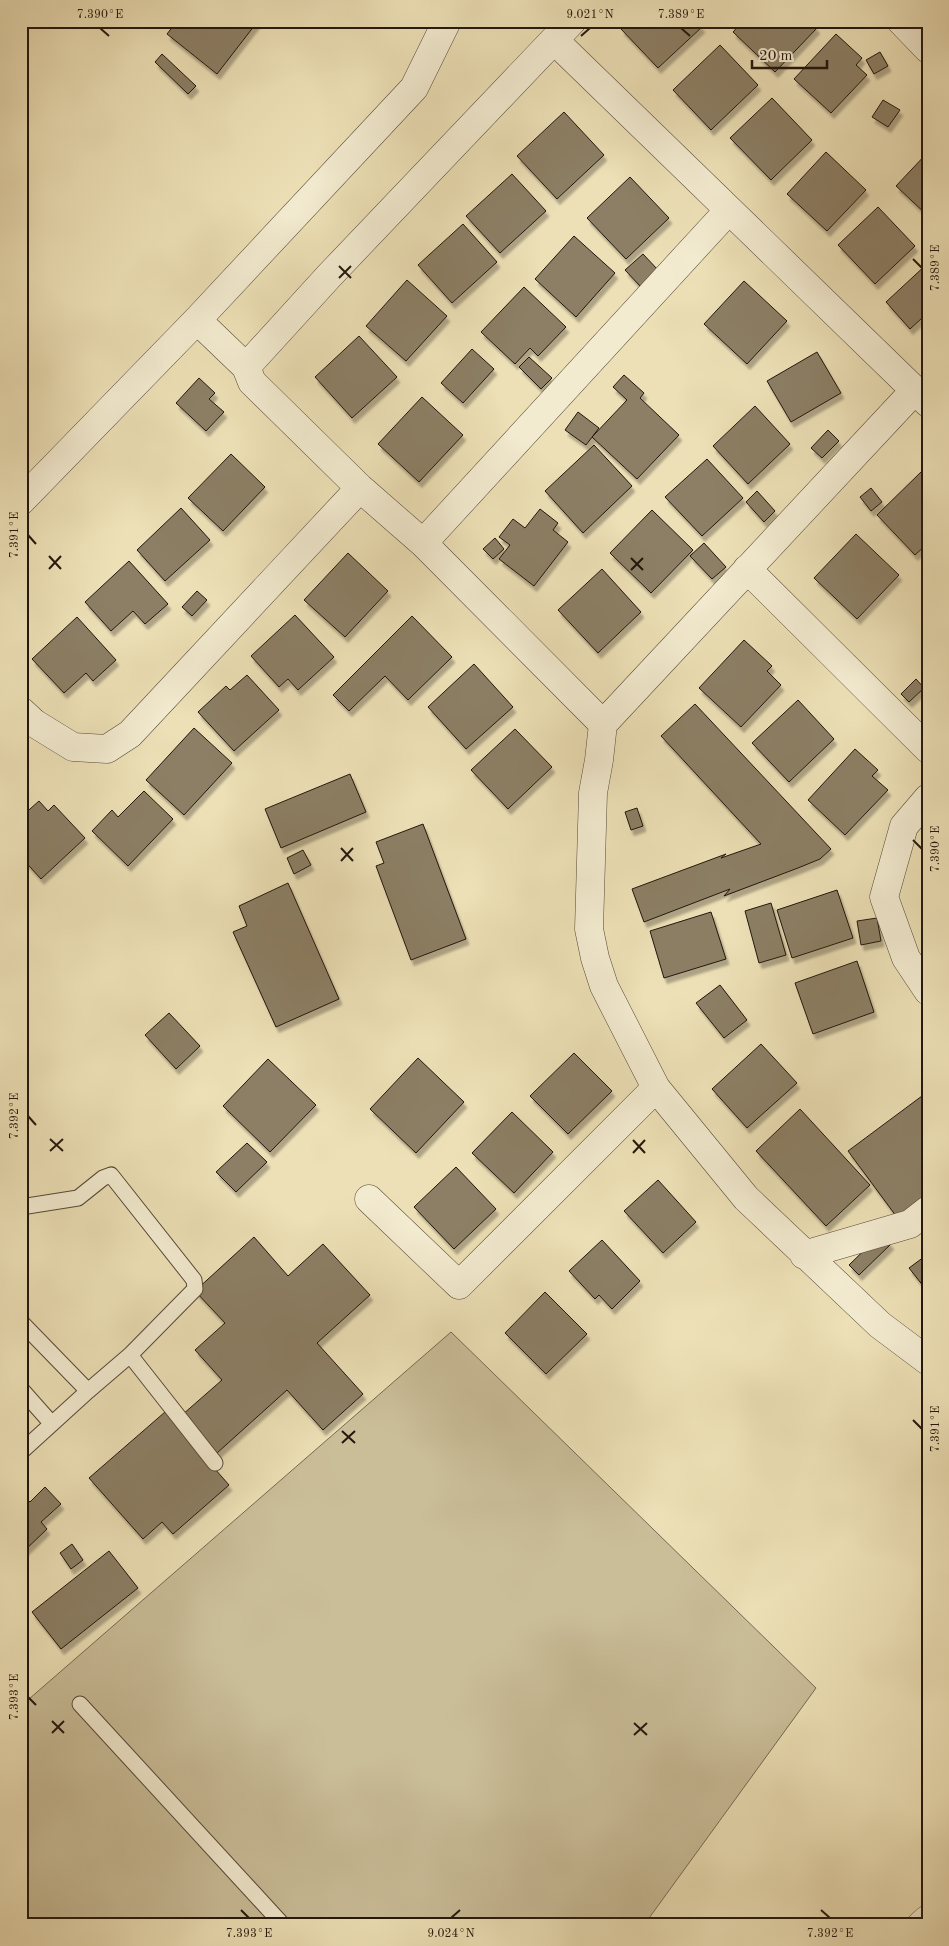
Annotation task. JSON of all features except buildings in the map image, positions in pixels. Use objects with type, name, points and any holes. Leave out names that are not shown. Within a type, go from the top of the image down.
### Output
[{"type":"street","points":[[21,501],[197,320],[414,88],[447,21]]},
{"type":"street","points":[[901,21],[928,49]]},
{"type":"street","points":[[246,367],[329,276],[563,30],[729,210],[921,397],[748,570],[603,724],[593,793],[589,929],[595,958],[604,986],[656,1088],[746,1198],[880,1325],[928,1361]]},
{"type":"street","points":[[423,544],[729,210]]},
{"type":"street","points":[[197,320],[246,367],[252,382],[360,488],[423,544],[603,724]]},
{"type":"street","points":[[21,712],[34,723],[73,747],[106,749],[122,739],[137,726],[360,488]]},
{"type":"street","points":[[748,570],[928,749]]},
{"type":"street","points":[[928,798],[904,826],[884,897],[917,954],[928,991]]},
{"type":"street","points":[[369,1199],[459,1285],[656,1088]]},
{"type":"street","points":[[804,1254],[910,1224],[928,1210]]},
{"type":"street","points":[[921,1925],[928,1919]]},
{"type":"lane","points":[[21,1206],[78,1198],[103,1178],[111,1175],[194,1280],[195,1289],[130,1355],[21,1452]]},
{"type":"lane","points":[[21,1322],[88,1391]]},
{"type":"lane","points":[[130,1355],[215,1463]]},
{"type":"lane","points":[[21,1389],[52,1424]]},
{"type":"lane","points":[[80,1704],[282,1925]]},
{"type":"shaded area","points":[[451,1332],[816,1688],[644,1925],[21,1925],[21,1706]]}]
